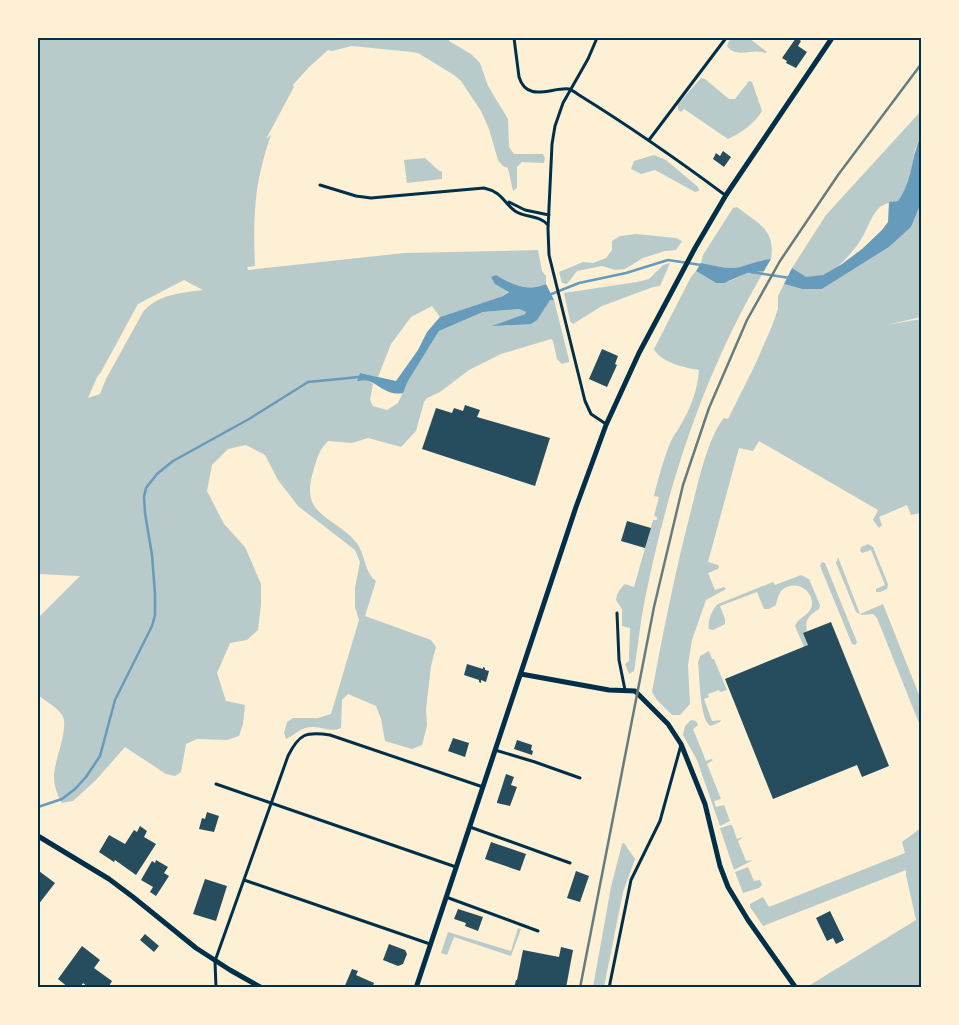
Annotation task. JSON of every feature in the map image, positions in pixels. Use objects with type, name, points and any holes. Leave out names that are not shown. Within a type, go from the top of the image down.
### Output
[{"type":"main road","points":[[416,988],[494,750],[606,425],[639,353],[695,248],[726,195],[832,38]]},
{"type":"main road","points":[[521,674],[609,690],[638,692],[668,724],[681,744],[705,804],[720,866],[728,887],[748,920],[796,988]]},
{"type":"main road","points":[[38,836],[109,879],[196,948],[262,988]]},
{"type":"street","points":[[514,38],[519,77],[522,84],[536,92],[570,89],[649,140],[726,195]]},
{"type":"street","points":[[597,38],[588,59],[560,110],[553,134],[548,225],[549,255],[588,410],[606,425]]},
{"type":"street","points":[[649,140],[726,38]]},
{"type":"street","points":[[320,185],[360,197],[371,198],[484,188],[496,192],[519,214],[544,221],[548,225]]},
{"type":"street","points":[[506,201],[525,210],[549,215]]},
{"type":"street","points":[[617,613],[619,660],[625,690]]},
{"type":"street","points":[[216,988],[215,961],[270,804],[291,750],[302,736],[316,733],[330,735],[483,787]]},
{"type":"street","points":[[609,988],[631,880],[660,821],[681,744]]},
{"type":"street","points":[[494,750],[580,778]]},
{"type":"street","points":[[216,784],[456,867]]},
{"type":"street","points":[[470,827],[570,863]]},
{"type":"street","points":[[244,880],[431,944]]},
{"type":"street","points":[[446,897],[538,931]]},
{"type":"shaded area","points":[[38,38],[449,38],[449,41],[471,54],[480,63],[488,86],[508,119],[509,147],[514,154],[543,154],[545,158],[544,163],[522,162],[517,167],[517,188],[513,191],[508,168],[503,166],[498,160],[489,129],[481,111],[461,81],[454,75],[418,53],[352,46],[332,51],[328,50],[293,85],[294,87],[266,139],[271,135],[261,169],[256,200],[254,232],[255,266],[247,267],[248,270],[404,253],[538,250],[542,271],[546,276],[546,284],[533,287],[520,286],[496,275],[509,291],[503,296],[440,317],[432,306],[411,317],[391,344],[378,377],[360,373],[357,381],[368,380],[373,384],[370,400],[373,406],[387,410],[398,403],[408,381],[439,331],[483,312],[519,309],[526,312],[508,326],[550,300],[554,300],[569,362],[562,364],[557,359],[551,339],[501,354],[469,370],[440,392],[427,398],[424,402],[416,431],[401,447],[368,438],[352,443],[328,441],[320,452],[313,472],[310,487],[311,498],[315,506],[320,513],[355,541],[359,546],[369,572],[376,581],[365,616],[431,640],[436,647],[431,666],[426,709],[427,726],[422,745],[412,749],[385,741],[381,719],[376,706],[348,694],[342,700],[341,728],[334,730],[308,727],[286,739],[284,733],[287,722],[293,718],[318,718],[331,714],[359,620],[355,607],[355,588],[360,562],[355,550],[298,506],[278,480],[265,455],[246,445],[228,449],[212,465],[207,491],[224,524],[245,547],[261,584],[258,630],[247,640],[230,643],[217,673],[226,701],[245,705],[243,724],[239,736],[227,740],[197,739],[186,744],[181,772],[175,776],[166,774],[125,747],[96,780],[73,801],[62,803],[56,790],[54,776],[63,735],[64,720],[57,709],[38,695],[38,618],[80,576],[38,574]],"holes":[[[184,280],[203,290],[170,295],[149,306],[143,312],[106,379],[100,394],[88,398],[97,377],[138,304]]]},
{"type":"shaded area","points":[[732,38],[749,38],[767,52],[735,52],[727,46]]},
{"type":"shaded area","points":[[701,78],[705,79],[729,99],[735,99],[749,81],[752,82],[762,111],[747,128],[728,139],[684,109],[681,112],[678,110],[678,104]]},
{"type":"shaded area","points":[[921,111],[921,136],[915,149],[911,174],[906,189],[898,201],[886,204],[877,210],[860,241],[848,257],[832,270],[814,277],[805,277],[798,273],[792,268],[826,215]]},
{"type":"shaded area","points":[[654,155],[666,160],[698,187],[699,191],[695,192],[655,170],[641,174],[631,169],[634,161]]},
{"type":"shaded area","points":[[425,158],[442,172],[442,179],[407,183],[404,160]]},
{"type":"shaded area","points":[[921,203],[921,317],[887,325],[921,319],[921,513],[911,515],[907,505],[879,517],[882,525],[879,528],[873,520],[878,510],[759,441],[753,451],[739,448],[708,562],[719,567],[708,573],[715,590],[724,587],[726,589],[706,600],[692,640],[688,665],[690,704],[680,715],[672,715],[652,692],[671,595],[688,523],[709,445],[724,418],[728,419],[755,365],[778,309],[778,296],[784,284],[802,289],[822,289],[889,247],[911,227]]},
{"type":"shaded area","points":[[737,207],[758,223],[768,234],[771,240],[771,259],[735,268],[701,263],[703,255],[733,208]]},
{"type":"shaded area","points":[[636,234],[676,238],[682,241],[676,250],[665,251],[643,258],[625,269],[615,270],[602,266],[577,271],[567,284],[562,283],[559,272],[583,262],[593,263],[606,258],[612,250],[612,241],[620,236]]},
{"type":"shaded area","points":[[670,263],[660,286],[602,306],[573,324],[570,321],[564,293],[649,279],[663,265]]},
{"type":"shaded area","points":[[696,271],[716,283],[730,281],[747,273],[764,271],[723,349],[691,430],[677,472],[654,556],[634,671],[629,674],[625,664],[629,661],[630,628],[622,626],[622,609],[616,597],[625,584],[634,587],[653,520],[657,520],[657,517],[654,516],[659,497],[654,496],[662,467],[672,439],[690,406],[697,385],[699,370],[667,361],[657,354],[654,349],[691,277]]},
{"type":"shaded area","points":[[868,544],[873,547],[888,584],[887,589],[880,592],[876,592],[876,589],[885,585],[871,550],[862,553],[860,551],[861,547]]},
{"type":"shaded area","points":[[838,557],[860,614],[856,612],[836,563]]},
{"type":"shaded area","points":[[822,562],[825,563],[857,642],[855,645],[852,644],[820,566]]},
{"type":"shaded area","points":[[801,575],[809,579],[820,605],[819,609],[807,620],[808,645],[804,647],[795,626],[811,609],[811,599],[806,590],[796,586],[786,587],[781,591],[776,605],[769,609],[764,609],[757,592],[720,606],[725,624],[713,630],[709,629],[710,616],[718,604],[773,582],[775,585]]},
{"type":"shaded area","points":[[883,604],[921,700],[921,728],[877,618],[873,614],[860,614]]},
{"type":"shaded area","points":[[709,651],[727,690],[720,692],[719,690],[708,694],[709,697],[704,699],[712,721],[721,720],[711,726],[704,716],[702,707],[698,663],[700,656]]},
{"type":"shaded area","points":[[691,720],[696,721],[698,725],[693,729],[706,761],[713,760],[707,764],[721,799],[714,801],[716,807],[724,805],[730,821],[720,826],[697,760],[683,735],[685,726]]},
{"type":"shaded area","points":[[732,825],[737,839],[743,837],[738,841],[746,861],[753,860],[734,870],[720,828]]},
{"type":"shaded area","points":[[921,828],[921,987],[809,987],[916,920],[906,870],[763,926],[750,907],[750,904],[763,897],[769,907],[905,853],[902,842]]},
{"type":"shaded area","points":[[624,843],[635,859],[623,892],[604,987],[593,987],[611,887],[622,844]]},
{"type":"shaded area","points":[[748,867],[754,881],[760,880],[762,885],[759,888],[743,893],[735,872]]},
{"type":"shaded area","points":[[518,928],[521,929],[511,956],[454,937],[447,955],[441,953],[448,932],[511,951]]},
{"type":"water","points":[[921,136],[921,203],[911,227],[889,247],[822,289],[802,289],[784,284],[792,268],[806,277],[823,275],[862,249],[882,230],[888,222],[889,202],[898,201],[907,185]]},
{"type":"water","points":[[771,259],[764,271],[747,273],[724,283],[716,283],[696,271],[701,263],[735,268]]},
{"type":"water","points":[[496,275],[520,286],[533,287],[546,284],[554,300],[550,300],[537,320],[531,324],[492,326],[525,314],[526,312],[519,309],[483,312],[439,331],[408,381],[403,393],[389,392],[369,381],[357,381],[360,373],[396,381],[418,350],[427,332],[440,317],[503,296],[509,292],[495,284],[491,277]]},
{"type":"building","points":[[796,38],[801,41],[798,46],[807,52],[796,68],[786,63],[787,61],[782,58]]},
{"type":"building","points":[[723,151],[731,157],[724,167],[713,159],[716,153],[720,156]]},
{"type":"building","points":[[602,349],[618,356],[615,364],[617,365],[607,387],[589,379]]},
{"type":"building","points":[[465,405],[480,410],[477,417],[550,438],[535,486],[422,449],[436,408],[452,413],[454,408],[463,411]]},
{"type":"building","points":[[627,521],[651,528],[645,548],[621,541]]},
{"type":"building","points":[[831,622],[889,766],[862,777],[857,765],[773,799],[725,679],[808,645],[803,633]]},
{"type":"building","points":[[467,664],[483,669],[483,667],[489,671],[486,682],[481,680],[481,683],[479,680],[464,675]]},
{"type":"building","points":[[453,738],[469,743],[465,757],[448,751]]},
{"type":"building","points":[[517,740],[532,745],[532,755],[514,749]]},
{"type":"building","points":[[506,774],[514,777],[511,785],[517,787],[510,806],[497,803]]},
{"type":"building","points":[[207,812],[219,816],[214,832],[199,829],[202,818],[205,819]]},
{"type":"building","points":[[140,826],[147,831],[144,837],[156,844],[136,875],[115,860],[114,862],[99,852],[109,835],[125,844],[134,830],[137,832]]},
{"type":"building","points":[[491,842],[526,854],[520,871],[485,859]]},
{"type":"building","points":[[156,860],[168,867],[164,873],[169,876],[156,896],[150,892],[153,887],[141,880],[152,861],[155,863]]},
{"type":"building","points":[[39,871],[55,883],[38,905],[38,873]]},
{"type":"building","points":[[576,871],[589,876],[580,902],[567,898]]},
{"type":"building","points":[[205,879],[227,886],[216,921],[193,914]]},
{"type":"building","points":[[458,909],[483,917],[478,931],[465,926],[466,923],[454,919]]},
{"type":"building","points":[[830,911],[844,940],[836,944],[833,938],[827,941],[816,918]]},
{"type":"building","points":[[145,934],[159,946],[154,952],[140,940]]},
{"type":"building","points":[[389,944],[405,950],[407,954],[403,964],[398,966],[383,960]]},
{"type":"building","points":[[82,946],[100,960],[94,968],[112,981],[108,988],[89,988],[83,983],[80,988],[69,988],[58,979]]},
{"type":"building","points":[[561,947],[573,950],[566,988],[514,988],[523,950],[559,957]]},
{"type":"building","points":[[352,969],[358,971],[356,975],[374,983],[372,988],[344,988]]},
{"type":"waterway","points":[[549,295],[579,283],[626,273],[668,260],[701,265]]},
{"type":"waterway","points":[[751,272],[790,278]]},
{"type":"waterway","points":[[38,807],[62,799],[75,789],[86,777],[100,756],[115,700],[152,626],[155,615],[155,594],[152,555],[145,513],[144,497],[146,488],[157,474],[173,461],[249,419],[308,382],[359,377]]},
{"type":"railway","points":[[580,988],[654,607],[683,485],[709,408],[747,320],[780,261],[838,175],[922,63]]}]
